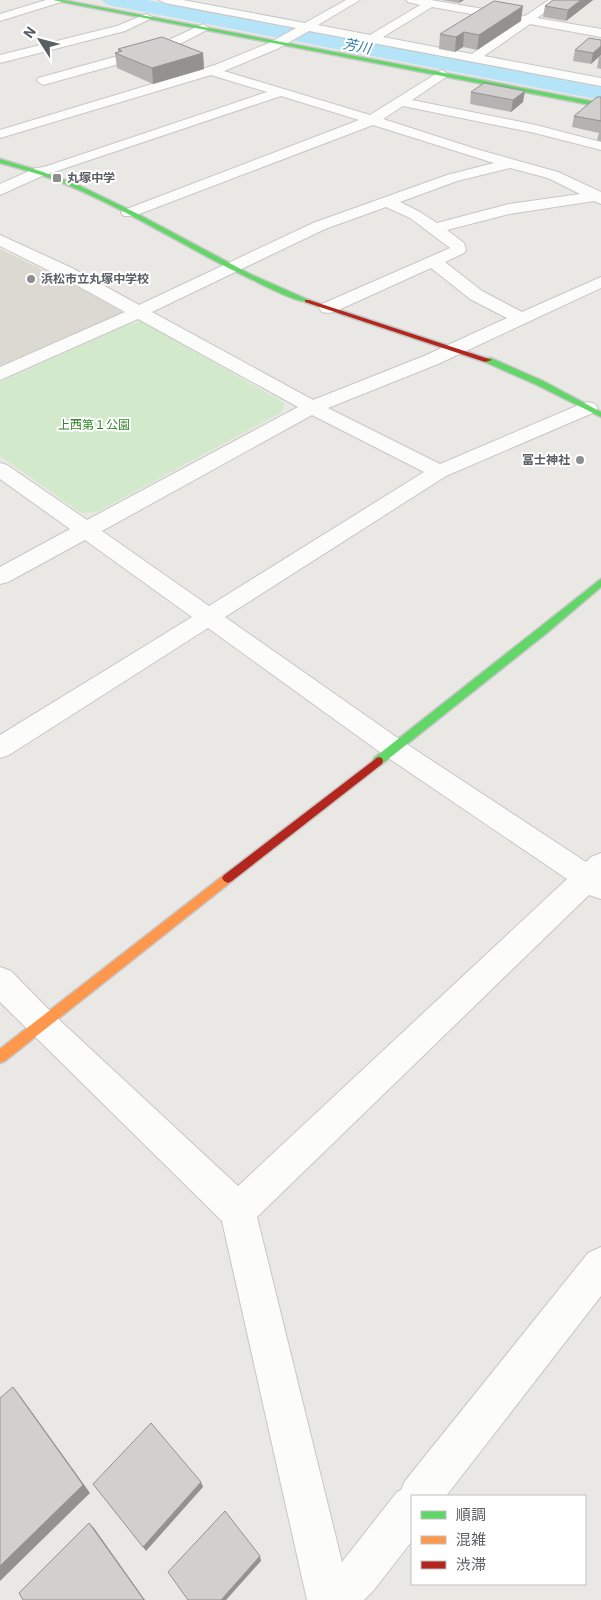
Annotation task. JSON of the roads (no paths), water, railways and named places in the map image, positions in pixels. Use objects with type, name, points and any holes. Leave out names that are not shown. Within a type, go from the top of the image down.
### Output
[{"type":"street","points":[[0,18],[56,0],[282,41],[601,105]]},
{"type":"street","points":[[165,0],[305,28],[601,82]]},
{"type":"street","points":[[0,134],[212,71],[282,41],[354,0]]},
{"type":"street","points":[[412,0],[601,33]]},
{"type":"street","points":[[474,58],[556,0]]},
{"type":"street","points":[[372,39],[430,3]]},
{"type":"street","points":[[474,24],[489,13]]},
{"type":"street","points":[[1,58],[121,29],[146,17]]},
{"type":"street","points":[[60,89],[38,79],[162,48],[203,28]]},
{"type":"street","points":[[434,51],[450,40]]},
{"type":"street","points":[[1,58],[17,70]]},
{"type":"street","points":[[212,71],[282,91],[471,152],[553,175],[600,197]]},
{"type":"street","points":[[129,213],[372,120],[442,74]]},
{"type":"street","points":[[0,190],[43,172],[282,91]]},
{"type":"street","points":[[77,98],[94,106]]},
{"type":"street","points":[[400,102],[536,129],[601,146]]},
{"type":"street","points":[[0,161],[43,172],[89,191],[230,268],[287,293],[362,321],[455,350],[521,374],[558,391],[594,411]]},
{"type":"street","points":[[0,374],[141,311],[315,228],[458,176],[512,162]]},
{"type":"street","points":[[435,228],[509,209],[600,197]]},
{"type":"street","points":[[328,308],[455,252],[459,248],[435,228],[415,215],[387,202]]},
{"type":"street","points":[[0,240],[141,311],[312,407],[439,472]]},
{"type":"street","points":[[433,261],[476,295],[522,319]]},
{"type":"street","points":[[0,577],[312,407],[455,350],[601,282]]},
{"type":"street","points":[[0,748],[439,472],[594,411]]},
{"type":"street","points":[[0,469],[393,748],[597,877],[238,1211]]},
{"type":"street","points":[[0,1057],[545,630],[601,582]]},
{"type":"street","points":[[0,981],[42,1024],[238,1211],[330,1600],[358,1576],[411,1507]]},
{"type":"street","points":[[421,1495],[601,1266]]},
{"type":"waterway","name":"芳川","points":[[113,0],[601,93]]},
{"type":"place","name":"丸塚中学","points":[[57,178]]},
{"type":"place","name":"浜松市立丸塚中学校","points":[[31,279]]},
{"type":"place","name":"冨士神社","points":[[580,460]]},
{"type":"park label","name":"上西第１公園","points":[[94,425]]}]
